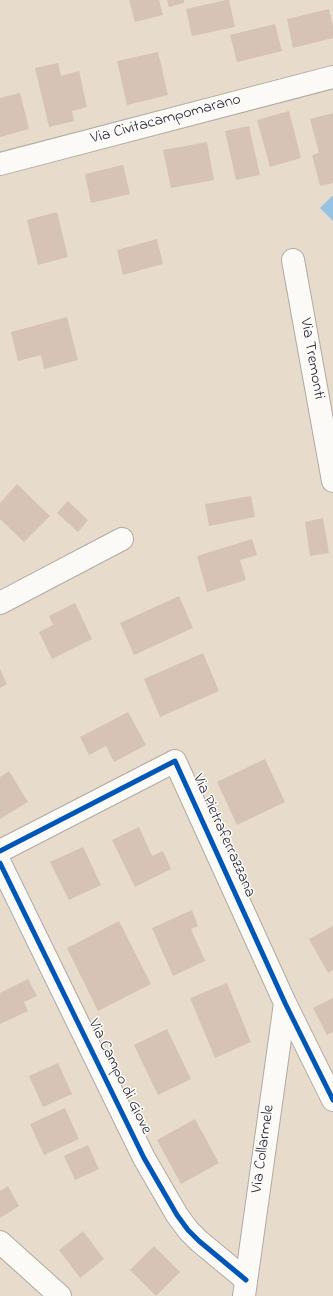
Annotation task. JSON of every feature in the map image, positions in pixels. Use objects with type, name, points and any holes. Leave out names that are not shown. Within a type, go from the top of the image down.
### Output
[{"type":"street","name":"Via Civitacampomarano","points":[[0,164],[333,77]]},
{"type":"street","name":"Via Tremonti","points":[[293,260],[333,481]]},
{"type":"street","points":[[0,603],[122,539]]},
{"type":"street","name":"Via Pietraferrazzana","points":[[0,851],[175,761],[285,1003],[333,1100]]},
{"type":"street","name":"Via Campo di Giove","points":[[0,863],[144,1158],[188,1230],[245,1288]]},
{"type":"street","name":"Via Collarmele","points":[[245,1288],[285,1003]]},
{"type":"street","points":[[0,1242],[60,1296]]},
{"type":"water","points":[[332,196],[333,197],[333,221],[320,208]]},
{"type":"building","points":[[129,0],[159,0],[163,15],[135,22]]},
{"type":"building","points":[[167,0],[184,0],[184,3],[169,7]]},
{"type":"building","points":[[229,0],[235,27],[192,36],[186,9]]},
{"type":"building","points":[[329,9],[333,26],[333,38],[293,48],[287,19]]},
{"type":"building","points":[[275,24],[282,51],[237,62],[230,35]]},
{"type":"building","points":[[158,52],[168,95],[127,105],[117,61]]},
{"type":"building","points":[[58,63],[61,76],[79,71],[87,107],[72,111],[74,121],[49,127],[35,68]]},
{"type":"building","points":[[20,93],[29,129],[0,137],[0,98]]},
{"type":"building","points":[[289,111],[301,158],[270,167],[257,120]]},
{"type":"building","points":[[333,113],[333,183],[320,186],[312,155],[319,153],[310,119]]},
{"type":"building","points":[[249,126],[260,175],[236,180],[225,131]]},
{"type":"building","points":[[207,142],[214,180],[171,188],[163,150]]},
{"type":"building","points":[[123,165],[130,194],[91,203],[85,174]]},
{"type":"building","points":[[57,212],[68,257],[38,265],[27,220]]},
{"type":"building","points":[[157,239],[163,264],[123,275],[117,250]]},
{"type":"building","points":[[67,317],[78,360],[44,369],[41,355],[18,361],[11,332]]},
{"type":"building","points":[[17,484],[50,516],[24,542],[0,519],[0,503]]},
{"type":"building","points":[[251,496],[255,517],[209,526],[205,504]]},
{"type":"building","points":[[68,501],[88,520],[78,532],[57,513]]},
{"type":"building","points":[[323,518],[329,553],[310,556],[305,522]]},
{"type":"building","points":[[252,539],[257,555],[240,560],[246,580],[207,592],[197,556]]},
{"type":"building","points":[[179,596],[193,628],[134,655],[120,623]]},
{"type":"building","points":[[75,603],[92,639],[52,659],[39,632],[53,625],[49,616]]},
{"type":"building","points":[[203,653],[219,691],[160,717],[144,679]]},
{"type":"building","points":[[0,669],[7,684],[0,688]]},
{"type":"building","points":[[128,712],[146,745],[114,762],[106,746],[89,755],[80,737]]},
{"type":"building","points":[[265,759],[285,802],[237,825],[217,782]]},
{"type":"building","points":[[9,771],[28,802],[0,819],[0,777]]},
{"type":"building","points":[[139,827],[152,856],[163,851],[171,869],[135,887],[112,840]]},
{"type":"building","points":[[83,847],[101,885],[69,900],[50,862]]},
{"type":"building","points":[[192,910],[198,926],[191,929],[205,961],[173,976],[152,928]]},
{"type":"building","points":[[119,921],[151,984],[98,1011],[67,948]]},
{"type":"building","points":[[333,926],[333,970],[328,973],[309,939]]},
{"type":"building","points":[[28,979],[37,996],[24,1002],[28,1011],[0,1024],[0,993]]},
{"type":"building","points":[[227,983],[251,1042],[215,1058],[190,998]]},
{"type":"building","points":[[333,998],[333,1032],[327,1035],[313,1008]]},
{"type":"building","points":[[167,1029],[191,1079],[158,1095],[134,1045]]},
{"type":"building","points":[[58,1063],[72,1094],[43,1107],[29,1076]]},
{"type":"building","points":[[65,1108],[79,1139],[44,1155],[30,1124]]},
{"type":"building","points":[[195,1119],[219,1163],[181,1184],[157,1140]]},
{"type":"building","points":[[88,1145],[99,1169],[75,1180],[64,1156]]},
{"type":"building","points":[[8,1186],[19,1206],[0,1218],[0,1191]]},
{"type":"building","points":[[83,1231],[104,1259],[80,1278],[59,1250]]},
{"type":"building","points":[[154,1246],[180,1272],[156,1296],[130,1270]]},
{"type":"cycle path","points":[[0,851],[175,761],[285,1003],[333,1100]]},
{"type":"cycle path","points":[[0,863],[144,1158],[177,1215],[188,1230],[199,1241],[246,1280]]}]
